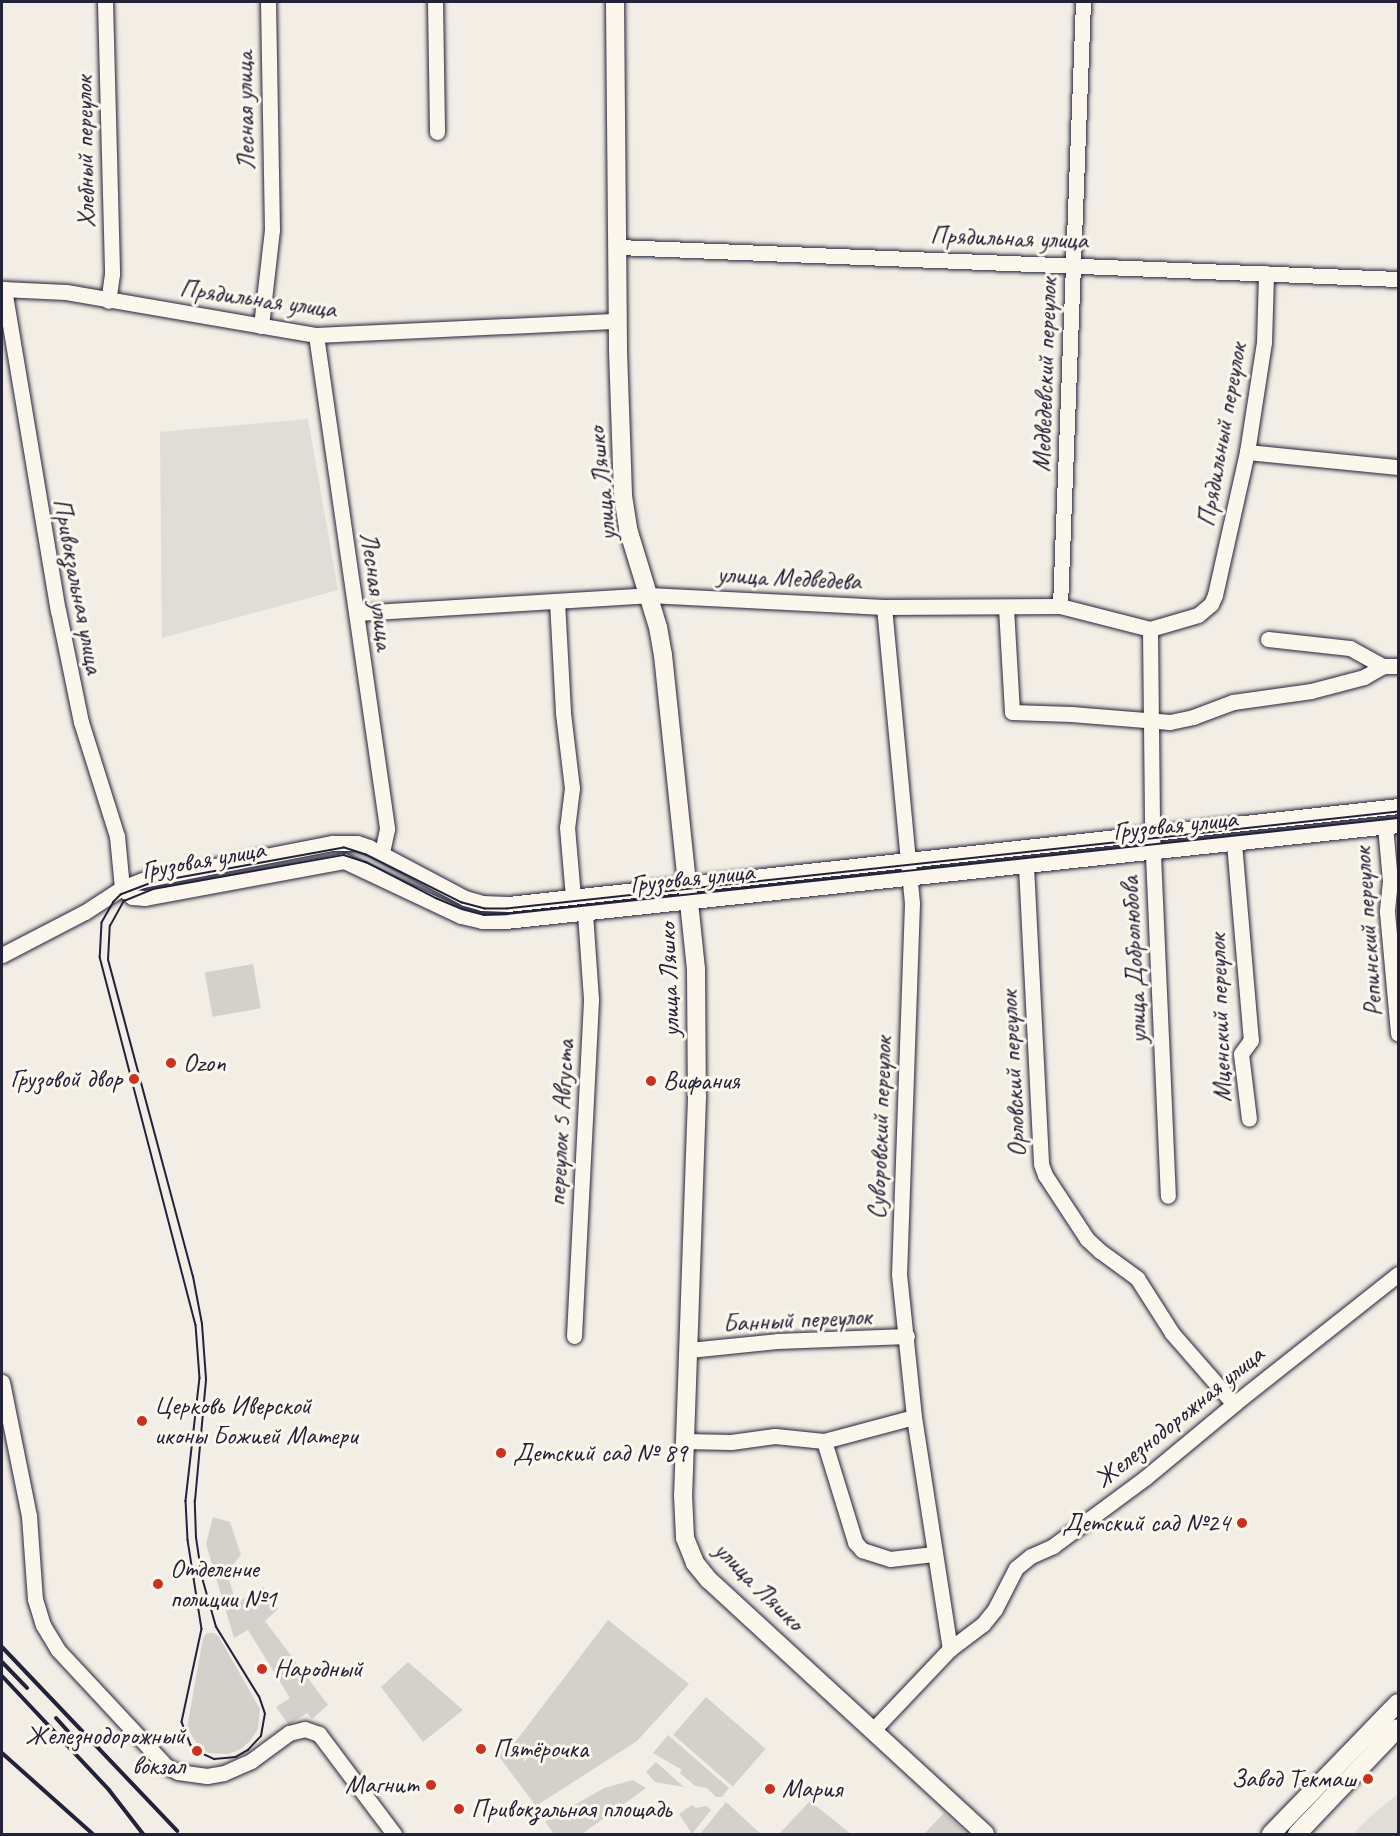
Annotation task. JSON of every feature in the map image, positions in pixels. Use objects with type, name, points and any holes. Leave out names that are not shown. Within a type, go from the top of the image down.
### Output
[{"type":"main road","name":"улица Ляшко","points":[[615,2],[618,321],[623,496],[628,528],[663,655],[689,893],[698,1015],[683,1517],[688,1548],[695,1563],[709,1580],[985,1834]]},
{"type":"main road","points":[[1271,1834],[1398,1703]]},
{"type":"main road","points":[[1297,1834],[1398,1728]]},
{"type":"street","name":"Хлебный переулок","points":[[105,2],[112,274],[108,301]]},
{"type":"street","name":"Лесная улица","points":[[261,326],[272,230],[268,2]]},
{"type":"street","points":[[435,2],[437,132]]},
{"type":"street","name":"Медведевский переулок","points":[[1060,606],[1083,2]]},
{"type":"street","name":"Прядильная улица","points":[[618,247],[1398,279]]},
{"type":"street","name":"Прядильный переулок","points":[[1150,629],[1198,615],[1211,604],[1246,452],[1264,342],[1266,273]]},
{"type":"street","name":"Прядильная улица","points":[[3,289],[46,289],[316,335],[618,321]]},
{"type":"street","name":"Привокзальная улица","points":[[3,289],[54,590],[81,722],[117,836],[122,888]]},
{"type":"street","name":"Лесная улица","points":[[316,335],[387,829],[382,853]]},
{"type":"street","points":[[1246,452],[1398,467]]},
{"type":"street","name":"улица Медведева","points":[[357,613],[648,595],[884,607],[1060,606],[1150,629]]},
{"type":"street","points":[[557,601],[564,713],[572,788],[567,826],[573,897]]},
{"type":"street","name":"Суворовский переулок","points":[[884,607],[910,879],[899,1274],[914,1417],[950,1649]]},
{"type":"street","points":[[1006,608],[1012,712],[1071,714],[1153,722],[1182,721],[1233,702],[1311,691],[1364,678],[1391,666]]},
{"type":"street","name":"улица Добролюбова","points":[[1150,629],[1153,722],[1152,851],[1168,1196]]},
{"type":"street","points":[[1268,639],[1350,648],[1391,666]]},
{"type":"street","name":"Грузовая улица","points":[[1392,826],[910,879],[689,893],[573,897],[508,904],[482,903],[438,885],[382,853],[357,843],[332,843],[164,874],[122,888],[132,897],[145,898],[344,861],[436,906],[471,919],[506,921],[585,914],[689,893],[909,858],[1398,806]]},
{"type":"street","name":"Репинский переулок","points":[[1392,826],[1387,912],[1398,1034]]},
{"type":"street","name":"Мценский переулок","points":[[1234,843],[1251,1040],[1241,1054],[1249,1119]]},
{"type":"street","name":"Орловский переулок","points":[[1026,866],[1041,1164],[1045,1175],[1088,1239],[1100,1251],[1137,1278],[1172,1333],[1234,1404]]},
{"type":"street","points":[[2,955],[85,912],[122,888]]},
{"type":"street","name":"переулок 5 Августа","points":[[574,1336],[591,999],[585,914]]},
{"type":"street","name":"Железнодорожная улица","points":[[873,1730],[950,1649],[983,1624],[995,1609],[1016,1568],[1031,1556],[1053,1546],[1145,1478],[1398,1274]]},
{"type":"street","name":"Банный переулок","points":[[688,1350],[777,1341],[907,1336]]},
{"type":"street","points":[[2,1383],[29,1516],[35,1599],[43,1625],[58,1650],[166,1766],[178,1772],[207,1776],[238,1768],[290,1733],[305,1729],[320,1734],[394,1834]]},
{"type":"street","points":[[685,1441],[731,1442],[775,1436],[824,1441],[914,1417]]},
{"type":"street","points":[[824,1441],[855,1542],[862,1550],[890,1560],[934,1554]]},
{"type":"shaded area","points":[[308,419],[338,590],[162,638],[160,432]]},
{"type":"shaded area","points":[[253,964],[261,1008],[213,1017],[205,973]]},
{"type":"shaded area","points":[[213,1517],[230,1522],[241,1555],[227,1572],[236,1603],[263,1587],[278,1609],[265,1621],[328,1705],[312,1719],[307,1713],[289,1725],[276,1707],[290,1698],[248,1630],[234,1638],[206,1544]]},
{"type":"shaded area","points":[[608,1620],[689,1684],[637,1741],[536,1806],[497,1754],[516,1741]]},
{"type":"shaded area","points":[[207,1633],[214,1633],[219,1637],[260,1709],[258,1729],[250,1741],[241,1749],[229,1754],[209,1753],[200,1749],[187,1728],[203,1638]]},
{"type":"shaded area","points":[[408,1662],[463,1710],[423,1742],[381,1687]]},
{"type":"shaded area","points":[[706,1697],[766,1749],[733,1787],[673,1735]]},
{"type":"shaded area","points":[[668,1735],[729,1788],[722,1797],[716,1797],[707,1788],[695,1786],[680,1773],[682,1770],[653,1753]]},
{"type":"shaded area","points":[[656,1762],[684,1787],[655,1782],[646,1772]]},
{"type":"shaded area","points":[[633,1780],[646,1788],[582,1834],[554,1834],[545,1822],[604,1788]]},
{"type":"shaded area","name":"Завод Текмаш","points":[[1398,1794],[1398,1834],[1353,1834],[1373,1814]]},
{"type":"shaded area","points":[[810,1801],[851,1834],[779,1834]]},
{"type":"shaded area","points":[[726,1802],[761,1834],[700,1834]]},
{"type":"shaded area","points":[[692,1805],[696,1808],[706,1806],[711,1810],[692,1834],[679,1814]]},
{"type":"shaded area","points":[[944,1813],[967,1834],[924,1834]]},
{"type":"tram line","points":[[1398,812],[507,909],[485,909],[462,903],[366,855],[344,848],[152,883],[121,895],[114,902],[102,923],[100,957],[196,1325],[200,1378],[186,1501],[188,1540],[202,1629],[182,1722],[191,1745],[197,1751],[214,1759],[236,1757],[248,1750],[261,1736],[265,1714],[259,1697],[216,1627],[202,1578],[196,1538],[195,1501],[206,1379],[202,1324],[193,1277],[108,960],[110,926],[124,901],[153,889],[344,855],[366,862],[462,909],[484,915],[507,914],[1398,818]]},
{"type":"railway","points":[[2,1647],[177,1831]]},
{"type":"railway","points":[[2,1662],[27,1688]]},
{"type":"railway","points":[[2,1676],[109,1790],[143,1834]]},
{"type":"railway","points":[[56,1718],[72,1736]]},
{"type":"railway","points":[[2,1753],[93,1834]]},
{"type":"place","name":"Ozon","points":[[171,1063]]},
{"type":"place","name":"Грузовой двор","points":[[134,1079]]},
{"type":"place","name":"Вифания","points":[[651,1081]]},
{"type":"place","name":"Церковь Иверской иконы Божией Матери","points":[[142,1421]]},
{"type":"place","name":"Детский сад № 89","points":[[501,1453]]},
{"type":"place","name":"Детский сад №24","points":[[1242,1523]]},
{"type":"place","name":"Отделение полиции №1","points":[[158,1584]]},
{"type":"place","name":"Народный","points":[[262,1669]]},
{"type":"place","name":"Пятёрочка","points":[[481,1749]]},
{"type":"place","name":"Железнодорожный вокзал","points":[[197,1751]]},
{"type":"place","name":"Завод Текмаш","points":[[1368,1779]]},
{"type":"place","name":"Магнит","points":[[431,1785]]},
{"type":"place","name":"Мария","points":[[770,1789]]},
{"type":"place","name":"Привокзальная площадь","points":[[459,1809]]}]
